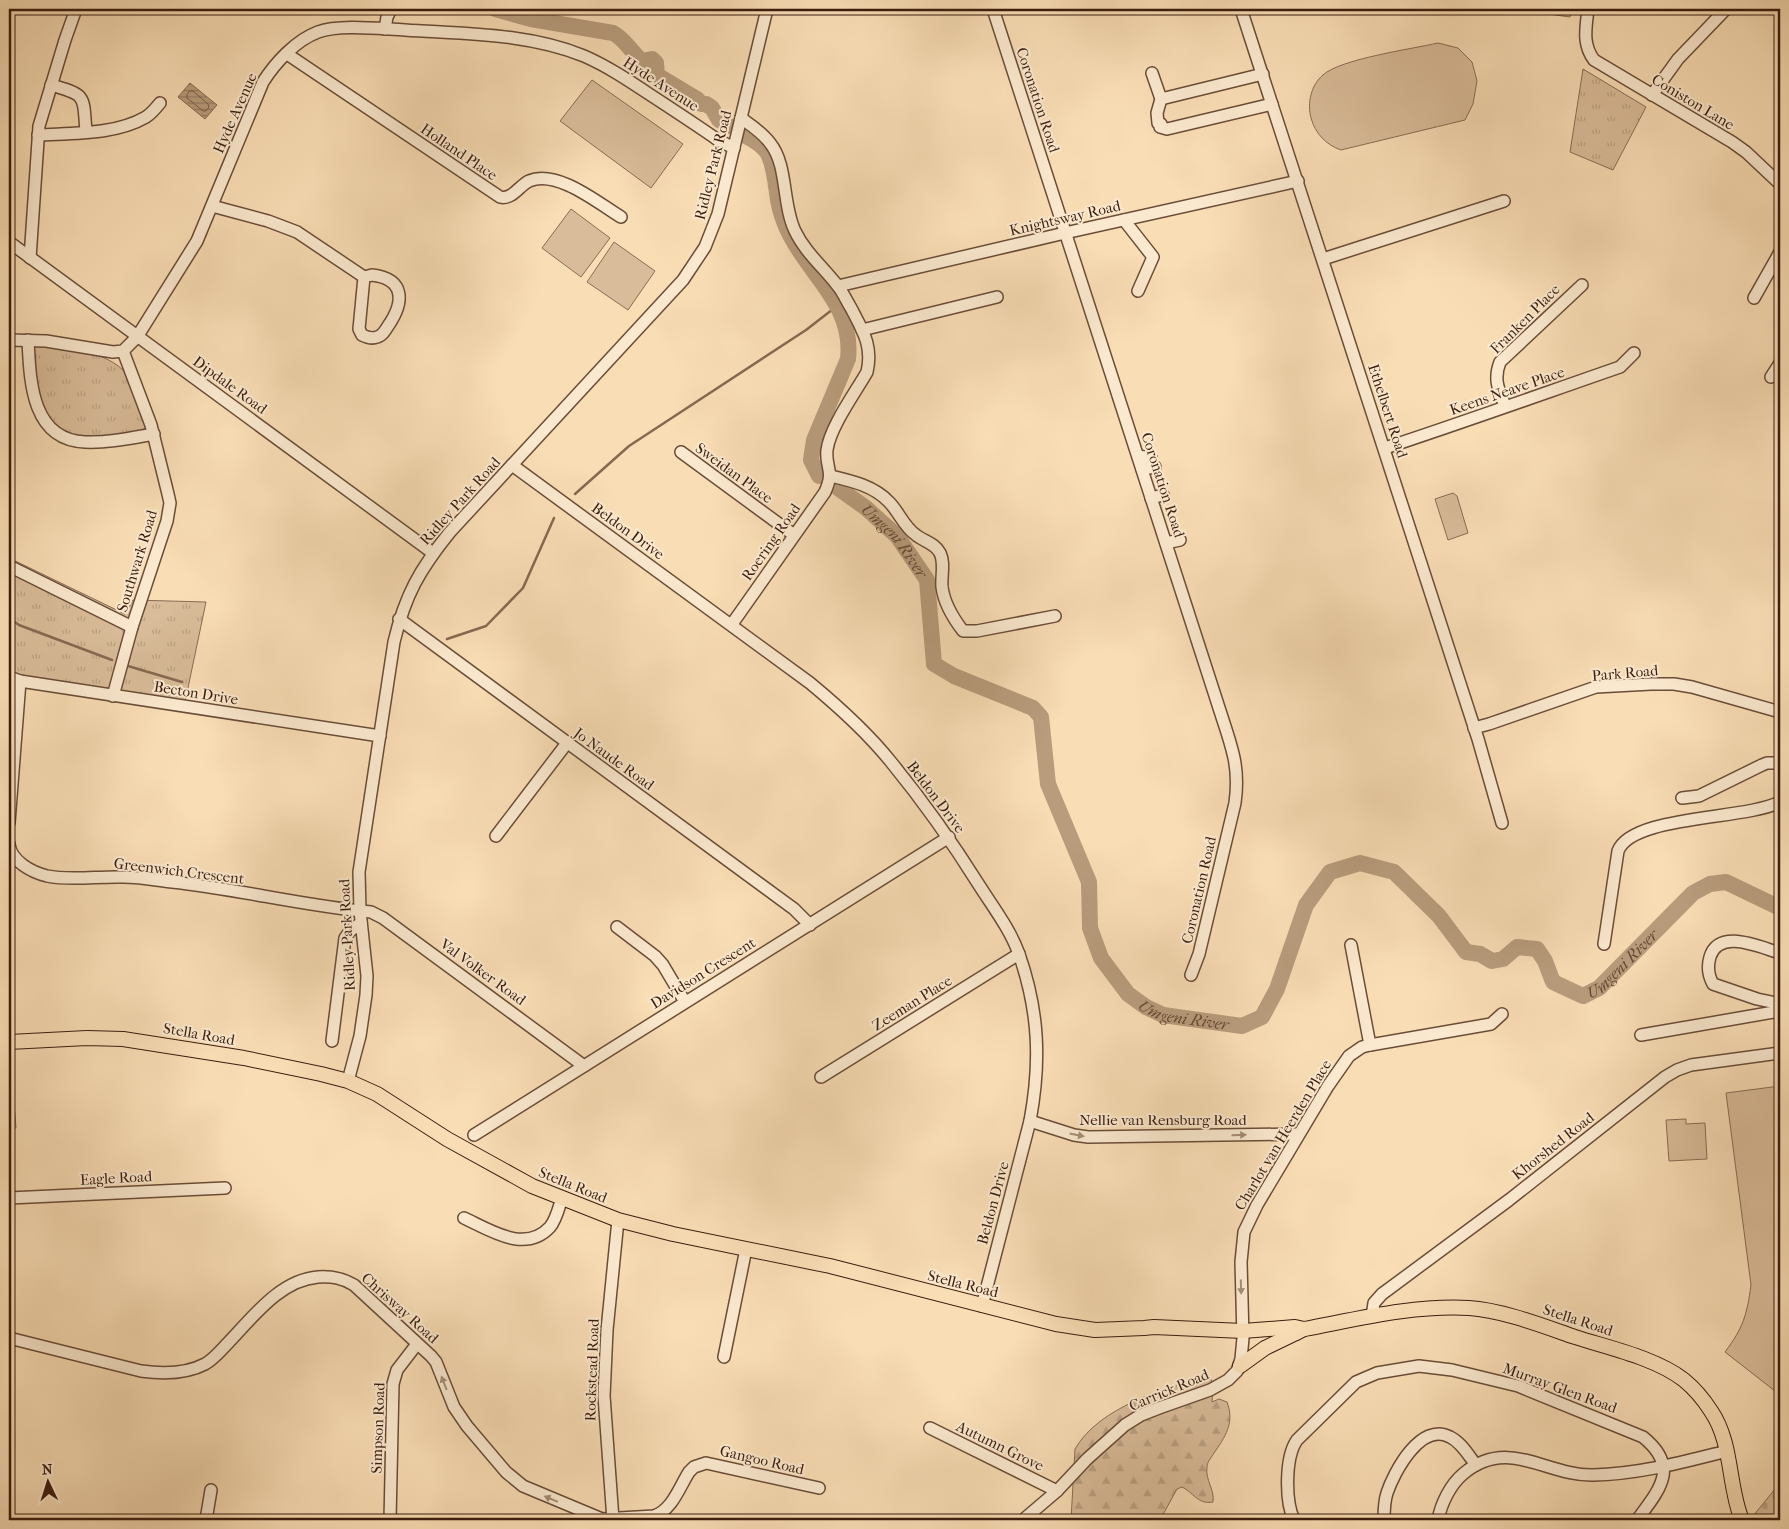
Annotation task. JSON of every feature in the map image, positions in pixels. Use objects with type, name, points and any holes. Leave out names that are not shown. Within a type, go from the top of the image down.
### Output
[{"type":"main road","name":"Stella Road","points":[[9,1042],[87,1038],[134,1040],[282,1066],[348,1081],[388,1100],[447,1139],[532,1186],[618,1220],[673,1234],[830,1266],[982,1306],[1076,1328],[1095,1330],[1144,1328],[1153,1333],[1268,1337],[1372,1316],[1435,1308],[1471,1308],[1527,1321],[1646,1360],[1683,1380],[1699,1395],[1713,1414],[1728,1450],[1737,1504],[1742,1520]]},
{"type":"main road","points":[[1240,1366],[1266,1348],[1300,1331]]},
{"type":"street","points":[[30,258],[38,135],[51,85],[76,9]]},
{"type":"street","points":[[385,29],[387,17],[391,9]]},
{"type":"street","name":"Ridley Park Road","points":[[348,1081],[365,1013],[366,976],[359,872],[399,619],[410,591],[433,553],[455,525],[683,280],[694,264],[704,247],[718,214],[767,9]]},
{"type":"street","name":"Coronation Road","points":[[995,9],[1151,498],[1226,713],[1237,768],[1236,794],[1200,954],[1191,975]]},
{"type":"street","name":"Ethelbert Road","points":[[1241,9],[1385,448],[1474,728],[1502,823]]},
{"type":"street","name":"Coniston Lane","points":[[1588,9],[1586,40],[1588,51],[1594,60],[1746,152],[1780,184]]},
{"type":"street","points":[[1652,95],[1678,59],[1726,9]]},
{"type":"street","name":"Hyde Avenue","points":[[123,350],[137,337],[191,251],[212,206],[258,92],[268,74],[287,54],[309,36],[324,30],[333,28],[385,29],[506,37],[567,50],[609,68],[718,140],[734,148]]},
{"type":"street","name":"Holland Place","points":[[287,54],[500,197],[508,197],[532,180],[552,179],[565,183],[621,217]]},
{"type":"street","points":[[1152,73],[1161,99],[1157,113],[1158,123],[1161,124],[1160,127],[1163,129],[1272,104]]},
{"type":"street","points":[[1161,99],[1263,74]]},
{"type":"street","points":[[51,85],[71,90],[81,97],[86,132]]},
{"type":"street","points":[[38,135],[117,128],[148,116],[160,103]]},
{"type":"street","points":[[741,118],[761,132],[772,144],[779,160],[787,206],[794,230],[805,249],[838,286],[869,346],[870,361],[867,372],[831,437],[827,451],[831,476],[852,481],[877,492],[889,502],[916,535],[936,548],[940,553],[942,589],[950,614],[963,631],[976,631],[1055,616]]},
{"type":"street","name":"Knightsway Road","points":[[838,286],[1298,181]]},
{"type":"street","points":[[1324,259],[1504,201]]},
{"type":"street","points":[[212,206],[268,221],[297,232],[364,277],[372,276],[387,279],[394,284],[400,301],[394,315],[383,333],[378,337],[366,337],[362,335],[359,328],[364,277]]},
{"type":"street","points":[[1124,220],[1153,257],[1138,290]]},
{"type":"street","name":"Dipdale Road","points":[[9,242],[433,553]]},
{"type":"street","points":[[1754,298],[1780,252]]},
{"type":"street","name":"Franken Place","points":[[1505,406],[1496,383],[1500,362],[1582,284]]},
{"type":"street","points":[[862,330],[997,297]]},
{"type":"street","points":[[9,340],[63,343],[107,352],[123,350]]},
{"type":"street","points":[[28,340],[38,409],[44,422],[56,433],[75,441],[84,442],[116,440],[154,434]]},
{"type":"street","name":"Southwark Road","points":[[113,696],[132,627],[169,511],[168,494],[154,434],[123,350]]},
{"type":"street","name":"Keens Neave Place","points":[[1385,448],[1620,367],[1634,353]]},
{"type":"street","points":[[1771,376],[1780,363]]},
{"type":"street","name":"Sweidan Place","points":[[681,452],[794,535]]},
{"type":"street","points":[[1138,456],[1153,462],[1142,469]]},
{"type":"street","name":"Beldon Drive","points":[[512,465],[810,682],[846,714],[891,761],[949,837],[1010,936],[1019,954],[1032,1002],[1038,1045],[1036,1092],[982,1306]]},
{"type":"street","name":"Roering Road","points":[[732,624],[825,492],[831,476]]},
{"type":"street","points":[[1151,498],[1163,494]]},
{"type":"street","points":[[1166,542],[1180,540]]},
{"type":"street","points":[[9,566],[132,627]]},
{"type":"street","name":"Jo Naude Road","points":[[399,619],[794,909],[810,925]]},
{"type":"street","points":[[9,823],[14,679]]},
{"type":"street","name":"Becton Drive","points":[[14,679],[113,696],[380,736]]},
{"type":"street","name":"Park Road","points":[[1474,728],[1596,687],[1651,684],[1674,684],[1692,687],[1780,712]]},
{"type":"street","points":[[496,836],[567,744]]},
{"type":"street","points":[[1682,798],[1699,796],[1762,765],[1780,763]]},
{"type":"street","points":[[1604,944],[1618,851],[1623,842],[1660,826],[1749,812],[1780,802]]},
{"type":"street","name":"Davidson Crescent","points":[[474,1135],[949,837]]},
{"type":"street","name":"Greenwich Crescent","points":[[9,844],[10,850],[19,862],[31,871],[47,876],[66,878],[124,877],[175,882],[361,917]]},
{"type":"street","name":"Val Volker Road","points":[[361,917],[371,912],[383,918],[584,1066]]},
{"type":"street","points":[[332,1041],[345,938],[361,917]]},
{"type":"street","points":[[617,928],[655,956],[685,1002]]},
{"type":"street","points":[[1780,953],[1735,941],[1727,941],[1719,943],[1714,948],[1708,969],[1709,978],[1713,984],[1757,1000],[1780,1004]]},
{"type":"street","points":[[1350,945],[1370,1045]]},
{"type":"street","name":"Zeeman Place","points":[[820,1077],[1019,954]]},
{"type":"street","points":[[1641,1035],[1780,1011]]},
{"type":"street","name":"Charlot van Heerden Place","points":[[1243,1335],[1241,1262],[1244,1232],[1257,1205],[1298,1134],[1349,1056],[1362,1047],[1370,1045],[1491,1024],[1502,1014]]},
{"type":"street","name":"Khorshed Road","points":[[1372,1316],[1374,1303],[1382,1294],[1509,1200],[1665,1077],[1691,1065],[1780,1053]]},
{"type":"street","name":"Nellie van Rensburg Road","points":[[1030,1121],[1074,1135],[1088,1137],[1298,1134]]},
{"type":"street","name":"Eagle Road","points":[[9,1198],[225,1188]]},
{"type":"street","points":[[464,1218],[507,1238],[516,1240],[529,1238],[542,1233],[551,1226],[562,1198]]},
{"type":"street","name":"Rockstead Road","points":[[614,1519],[604,1396],[607,1330],[618,1220]]},
{"type":"street","points":[[724,1357],[746,1249]]},
{"type":"street","name":"Chrisway Road","points":[[9,1338],[141,1371],[157,1373],[190,1370],[212,1359],[288,1285],[306,1278],[332,1276],[347,1281],[354,1286],[436,1362],[454,1407],[467,1426],[515,1480],[534,1492],[595,1517],[614,1519]]},
{"type":"street","points":[[1240,1366],[1243,1335]]},
{"type":"street","name":"Simpson Road","points":[[390,1520],[393,1384],[398,1370],[417,1344]]},
{"type":"street","name":"Carrick Road","points":[[1022,1520],[1057,1491],[1125,1425],[1159,1408],[1210,1390],[1233,1376],[1240,1366]]},
{"type":"street","name":"Murray Glen Road","points":[[1294,1520],[1290,1506],[1289,1459],[1292,1448],[1297,1440],[1356,1382],[1377,1374],[1408,1368],[1433,1367],[1518,1386],[1643,1437],[1658,1452],[1665,1467]]},
{"type":"street","name":"Autumn Grove","points":[[930,1428],[1057,1491]]},
{"type":"street","points":[[1384,1520],[1384,1505],[1401,1464],[1414,1446],[1424,1438],[1441,1434],[1450,1436],[1476,1465]]},
{"type":"street","points":[[1438,1520],[1443,1504],[1460,1477],[1476,1465],[1495,1458],[1521,1458],[1587,1475],[1665,1467],[1728,1450]]},
{"type":"street","name":"Gangoo Road","points":[[614,1519],[660,1514],[667,1509],[689,1472],[694,1467],[706,1463],[814,1488]]},
{"type":"street","points":[[1637,1520],[1654,1497],[1661,1483],[1665,1467]]},
{"type":"street","points":[[206,1520],[211,1490]]},
{"type":"green space","points":[[1512,9],[1572,9],[1570,17]]},
{"type":"green space","points":[[1438,43],[1458,48],[1472,62],[1477,81],[1473,104],[1465,120],[1341,150],[1326,142],[1318,133],[1311,118],[1310,100],[1313,89],[1323,75],[1332,69],[1360,59]]},
{"type":"green space","points":[[1583,69],[1646,107],[1613,170],[1570,152]]},
{"type":"green space","points":[[592,80],[683,144],[651,188],[560,121]]},
{"type":"green space","points":[[571,209],[610,238],[581,277],[542,248]]},
{"type":"green space","points":[[614,242],[655,271],[628,310],[587,282]]},
{"type":"green space","points":[[37,345],[89,353],[114,363],[123,370],[130,380],[146,428],[130,435],[78,439],[50,424],[38,393],[32,351]]},
{"type":"green space","points":[[1453,493],[1457,496],[1468,533],[1448,540],[1435,499]]},
{"type":"green space","points":[[9,558],[125,614],[133,600],[206,602],[185,702],[37,681],[9,672]]},
{"type":"green space","points":[[1780,1086],[1780,1395],[1725,1352],[1743,1321],[1751,1285],[1726,1093]]},
{"type":"green space","points":[[14,1103],[16,1128],[9,1129],[9,1104]]},
{"type":"green space","points":[[1686,1119],[1686,1124],[1705,1123],[1707,1159],[1669,1161],[1666,1120]]},
{"type":"green space","points":[[1210,1377],[1213,1385],[1212,1402],[1219,1399],[1227,1402],[1230,1417],[1228,1429],[1207,1465],[1207,1476],[1213,1493],[1213,1502],[1203,1502],[1182,1487],[1177,1489],[1160,1520],[1071,1520],[1075,1449],[1086,1434],[1100,1421],[1135,1401],[1154,1393]]},
{"type":"green space","points":[[1780,1483],[1780,1520],[1755,1520],[1753,1516]]},
{"type":"water","points":[[190,83],[217,105],[205,119],[178,97]]},
{"type":"waterway","name":"Umgeni River","points":[[495,9],[531,19],[613,33],[621,38],[642,61],[652,59],[656,63],[657,75],[697,99],[701,104],[706,104],[712,108],[719,120],[729,126]]},
{"type":"waterway","name":"Umgeni River","points":[[746,136],[760,144],[767,152],[785,225],[798,249],[838,307],[848,340],[848,359],[814,440],[811,460],[819,476]]},
{"type":"waterway","points":[[575,494],[629,446],[806,330],[837,306]]},
{"type":"waterway","name":"Umgeni River","points":[[838,488],[866,508],[897,536],[927,580],[934,664],[954,676],[1033,708],[1041,717],[1048,784],[1089,882],[1090,928],[1101,958],[1128,994],[1146,1007],[1163,1015],[1242,1026],[1262,1017],[1277,989],[1306,905],[1330,872],[1360,863],[1394,872],[1439,916],[1466,952],[1480,954],[1492,961],[1503,959],[1517,947],[1537,949],[1545,961],[1553,982],[1583,996],[1599,988],[1693,893],[1710,884],[1726,882],[1780,908]]},
{"type":"waterway","points":[[447,639],[486,626],[523,588],[554,518]]},
{"type":"waterway","points":[[9,618],[19,625],[112,660]]},
{"type":"waterway","points":[[128,666],[182,682]]}]
